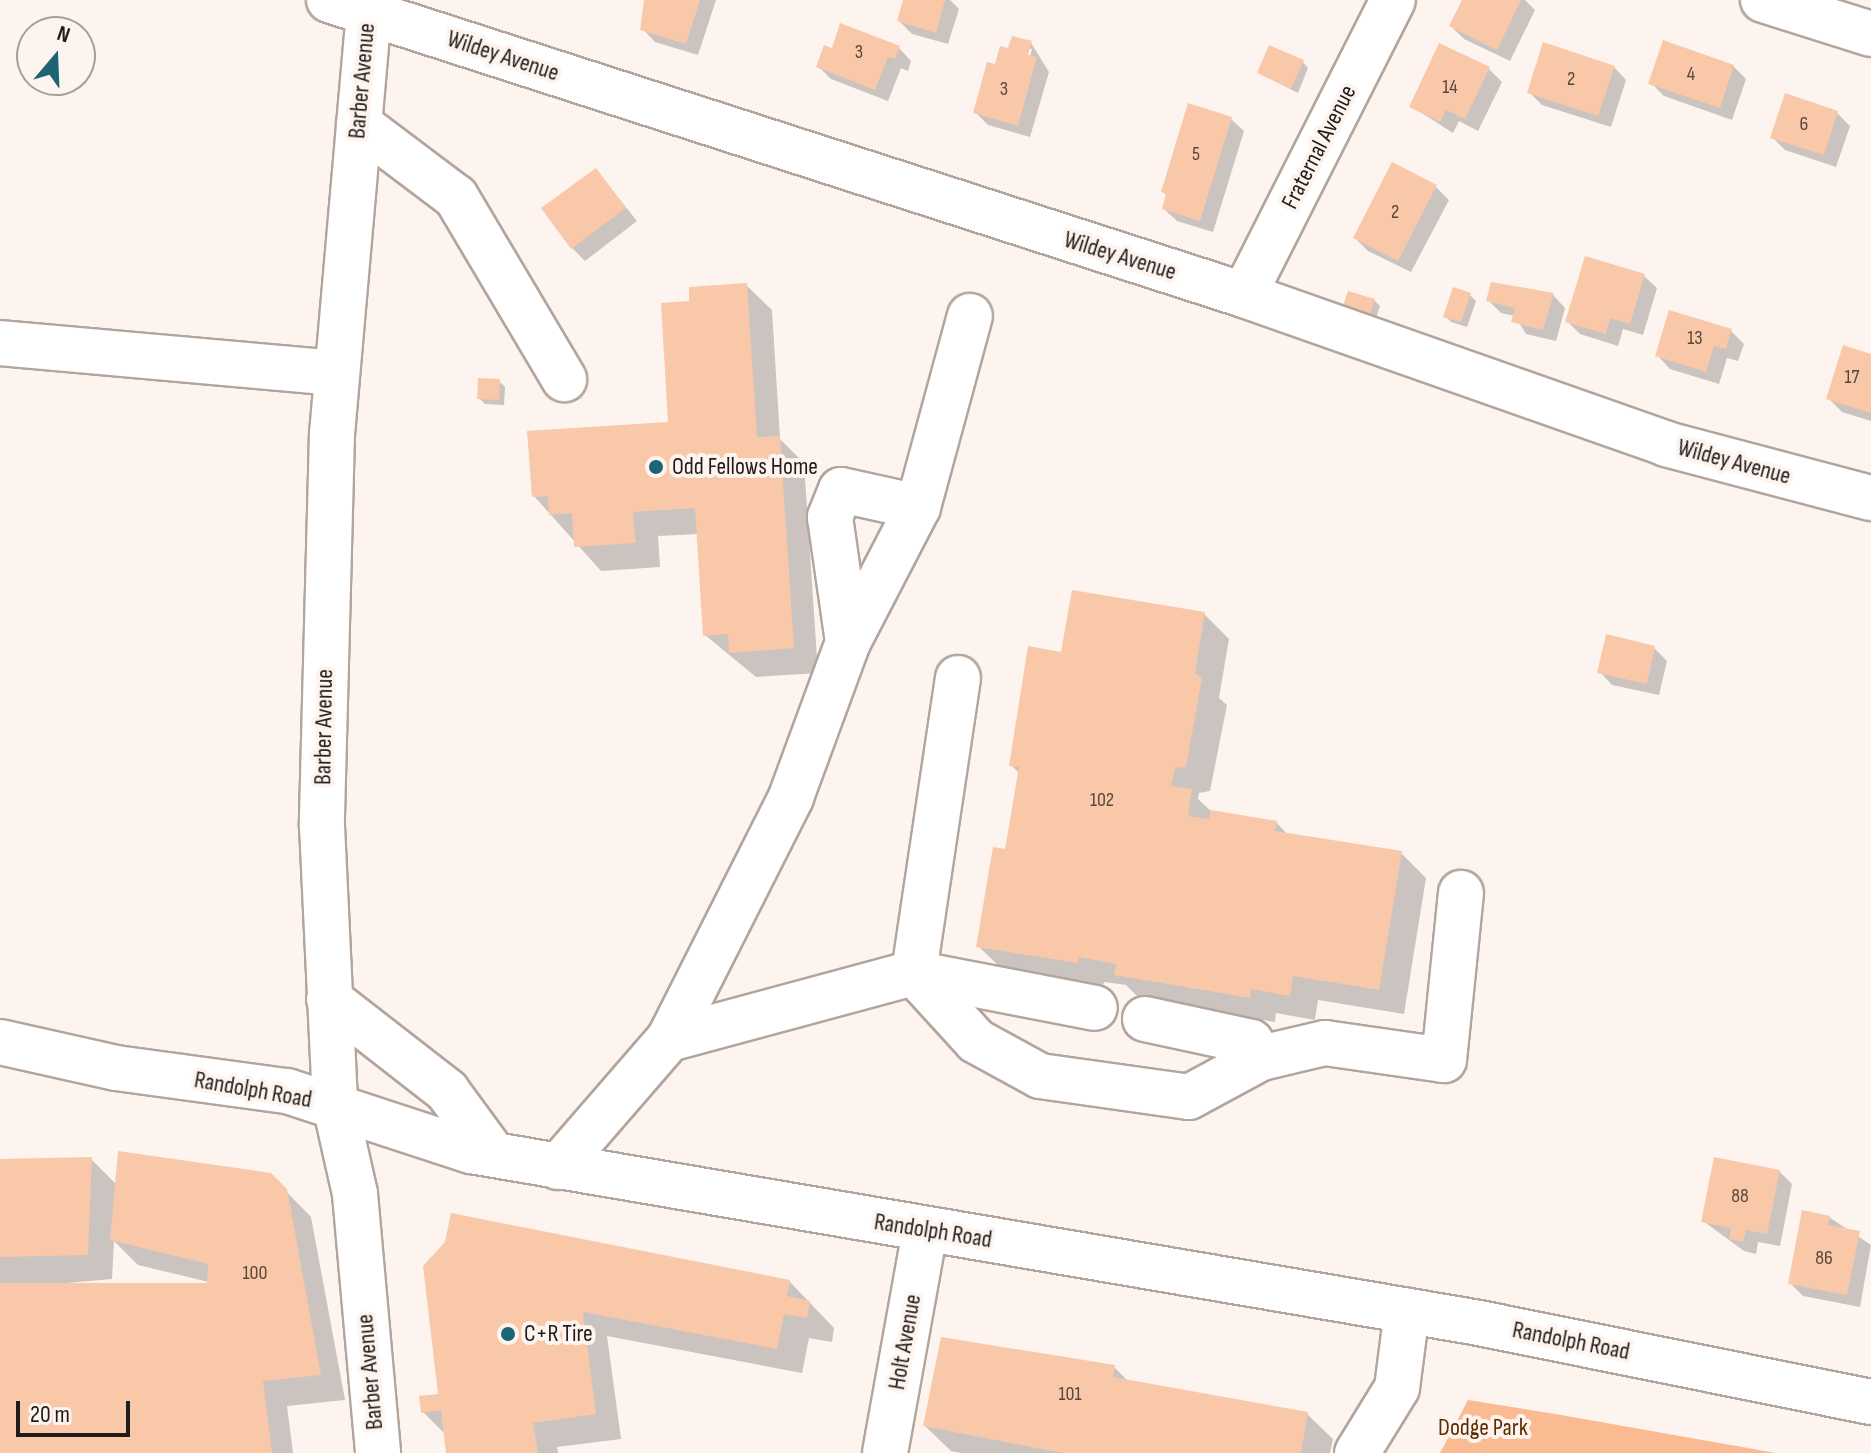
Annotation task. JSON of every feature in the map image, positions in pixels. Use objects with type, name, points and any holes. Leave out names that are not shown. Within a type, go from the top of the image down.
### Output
[{"type":"street","name":"Fraternal Avenue","points":[[1244,295],[1393,0]]},
{"type":"street","points":[[1763,0],[1871,34]]},
{"type":"street","name":"Wildey Avenue","points":[[356,4],[1244,295],[1666,444],[1871,498]]},
{"type":"street","name":"Barber Avenue","points":[[356,4],[359,124],[337,373],[322,826],[335,1105],[355,1194],[378,1453]]},
{"type":"street","points":[[359,124],[456,197],[564,379]]},
{"type":"street","points":[[558,1167],[669,1039],[791,797],[848,642],[918,507],[970,316]]},
{"type":"street","points":[[0,343],[337,373]]},
{"type":"street","points":[[848,642],[830,517],[841,490],[918,507]]},
{"type":"street","points":[[914,973],[958,678]]},
{"type":"street","points":[[914,973],[976,1041],[1040,1076],[1189,1097],[1261,1058],[1325,1043],[1444,1060],[1461,893]]},
{"type":"street","points":[[669,1039],[914,973],[1095,1008]]},
{"type":"street","points":[[329,999],[447,1091],[494,1155]]},
{"type":"street","points":[[1145,1019],[1251,1042],[1261,1058]]},
{"type":"street","name":"Randolph Road","points":[[0,1042],[116,1068],[287,1091],[335,1105],[439,1145],[925,1231],[1407,1311],[1871,1402]]},
{"type":"street","name":"Holt Avenue","points":[[885,1453],[925,1231]]},
{"type":"street","points":[[1357,1453],[1397,1388],[1407,1311]]},
{"type":"green space","name":"Dodge Park","points":[[1468,1400],[1561,1415],[1776,1453],[1440,1453]]},
{"type":"building","points":[[644,0],[700,0],[686,44],[640,30]]},
{"type":"building","points":[[903,0],[945,0],[936,33],[897,21]]},
{"type":"building","points":[[1462,0],[1521,0],[1497,50],[1449,26]]},
{"type":"building","points":[[840,23],[900,46],[895,59],[888,57],[875,90],[816,67],[824,45],[832,48]]},
{"type":"building","points":[[1012,36],[1032,41],[1028,55],[1037,57],[1018,126],[973,113],[987,62],[995,64],[1000,46],[1008,48]]},
{"type":"building","points":[[1663,40],[1734,65],[1720,108],[1648,84]]},
{"type":"building","points":[[1543,42],[1615,66],[1598,116],[1527,93]]},
{"type":"building","points":[[1439,43],[1490,67],[1465,119],[1446,110],[1440,122],[1409,107]]},
{"type":"building","points":[[1269,45],[1304,60],[1291,89],[1257,73]]},
{"type":"building","points":[[1785,93],[1838,111],[1824,155],[1770,138]]},
{"type":"building","points":[[1188,103],[1232,117],[1200,221],[1162,209],[1166,193],[1161,192]]},
{"type":"building","points":[[1392,162],[1437,185],[1398,261],[1353,238]]},
{"type":"building","points":[[596,168],[626,208],[571,249],[541,208]]},
{"type":"building","points":[[1585,256],[1645,274],[1630,324],[1610,318],[1606,334],[1565,322]]},
{"type":"building","points":[[1491,282],[1554,293],[1543,330],[1511,322],[1515,308],[1486,301]]},
{"type":"building","name":"Odd Fellows Home","points":[[747,283],[757,437],[780,436],[794,648],[729,653],[728,634],[703,636],[695,508],[633,512],[636,543],[574,547],[572,513],[549,515],[548,496],[532,497],[527,431],[668,422],[661,303],[689,301],[689,287]]},
{"type":"building","points":[[1453,287],[1471,293],[1461,322],[1443,317]]},
{"type":"building","points":[[1348,291],[1375,299],[1370,314],[1343,306]]},
{"type":"building","points":[[1669,310],[1732,329],[1726,349],[1714,346],[1706,372],[1655,356]]},
{"type":"building","points":[[1843,345],[1871,354],[1871,413],[1826,399]]},
{"type":"building","points":[[478,378],[500,379],[499,400],[477,399]]},
{"type":"building","points":[[1072,590],[1205,612],[1195,673],[1202,678],[1186,767],[1175,768],[1171,786],[1192,789],[1188,816],[1209,819],[1211,810],[1277,821],[1275,831],[1402,851],[1379,990],[1293,976],[1290,996],[1251,989],[1250,998],[1114,975],[1116,964],[1079,957],[1078,963],[976,947],[993,847],[1005,849],[1019,767],[1009,766],[1028,646],[1061,652]]},
{"type":"building","points":[[1606,634],[1655,646],[1647,684],[1597,673]]},
{"type":"building","points":[[118,1151],[271,1173],[287,1189],[321,1375],[263,1381],[272,1453],[0,1453],[0,1283],[207,1283],[208,1264],[110,1240]]},
{"type":"building","points":[[92,1157],[88,1255],[0,1257],[0,1159]]},
{"type":"building","points":[[1714,1157],[1780,1170],[1767,1234],[1746,1230],[1743,1242],[1729,1239],[1731,1228],[1701,1222]]},
{"type":"building","points":[[1802,1210],[1830,1216],[1828,1225],[1860,1231],[1847,1295],[1788,1284]]},
{"type":"building","name":"C+R Tire","points":[[451,1213],[790,1280],[787,1296],[810,1301],[807,1318],[784,1314],[777,1349],[583,1312],[596,1414],[533,1423],[538,1453],[446,1453],[441,1410],[421,1413],[419,1396],[438,1394],[423,1266],[445,1242]]},
{"type":"building","points":[[941,1337],[1115,1365],[1113,1377],[1308,1412],[1301,1453],[1062,1453],[923,1426]]},
{"type":"place","name":"Odd Fellows Home","points":[[656,467]]},
{"type":"place","name":"C+R Tire","points":[[508,1334]]}]
